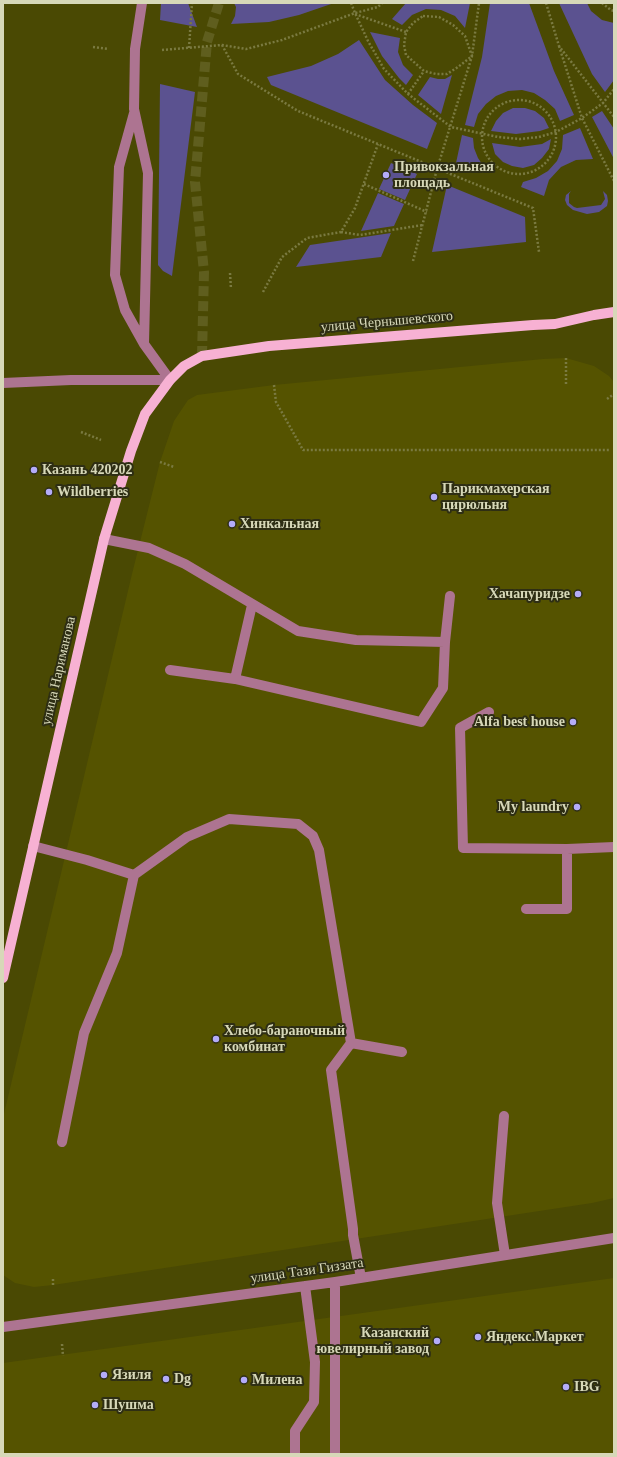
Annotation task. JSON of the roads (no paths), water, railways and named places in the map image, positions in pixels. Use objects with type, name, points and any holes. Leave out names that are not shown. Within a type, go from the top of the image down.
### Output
[{"type":"main road","name":"улица Чернышевского","points":[[170,380],[184,366],[202,356],[269,346],[555,324],[614,312]]},
{"type":"main road","name":"улица Нариманова","points":[[3,978],[104,539],[131,451],[145,414],[170,380]]},
{"type":"street","points":[[142,3],[135,49],[134,109],[148,173],[144,344]]},
{"type":"street","points":[[134,109],[119,167],[115,276],[125,310],[144,344],[170,380]]},
{"type":"street","points":[[3,383],[71,380],[170,380]]},
{"type":"street","points":[[104,539],[149,548],[185,564],[233,591],[252,605],[298,631],[356,640],[445,642]]},
{"type":"street","points":[[170,670],[235,679],[421,722],[443,688],[445,642],[450,596]]},
{"type":"street","points":[[235,679],[252,605]]},
{"type":"street","points":[[490,712],[460,728],[463,848],[567,849],[614,847]]},
{"type":"street","points":[[62,1142],[84,1033],[117,953],[134,875],[187,837],[229,819],[298,824],[313,836],[319,850],[351,1043],[331,1070],[353,1235],[361,1278]]},
{"type":"street","points":[[33,846],[87,860],[134,875]]},
{"type":"street","points":[[526,909],[567,909],[567,849]]},
{"type":"street","points":[[351,1043],[402,1052]]},
{"type":"street","points":[[504,1116],[497,1203],[505,1255]]},
{"type":"street","name":"улица Тази Гиззата","points":[[3,1327],[335,1282],[614,1238]]},
{"type":"street","points":[[335,1282],[335,1454]]},
{"type":"street","points":[[295,1454],[295,1431],[314,1402],[315,1362],[305,1286]]},
{"type":"tunnel","points":[[202,356],[204,272],[195,182],[207,42],[219,3]]},
{"type":"place","name":"Привокзальная площадь","points":[[386,175]]},
{"type":"place","name":"Казань 420202","points":[[34,470]]},
{"type":"place","name":"Wildberries","points":[[49,492]]},
{"type":"place","name":"Парикмахерская цирюльня","points":[[434,497]]},
{"type":"place","name":"Хинкальная","points":[[232,524]]},
{"type":"place","name":"Хачапуридзе","points":[[578,594]]},
{"type":"place","name":"Alfa best house","points":[[573,722]]},
{"type":"place","name":"My laundry","points":[[577,807]]},
{"type":"place","name":"Хлебо-бараночный комбинат","points":[[216,1039]]},
{"type":"place","name":"Яндекс.Маркет","points":[[478,1337]]},
{"type":"place","name":"Казанский ювелирный завод","points":[[437,1341]]},
{"type":"place","name":"Язиля","points":[[104,1375]]},
{"type":"place","name":"Dg","points":[[166,1379]]},
{"type":"place","name":"Милена","points":[[244,1380]]},
{"type":"place","name":"IBG","points":[[566,1387]]},
{"type":"place","name":"Шушма","points":[[95,1405]]}]
